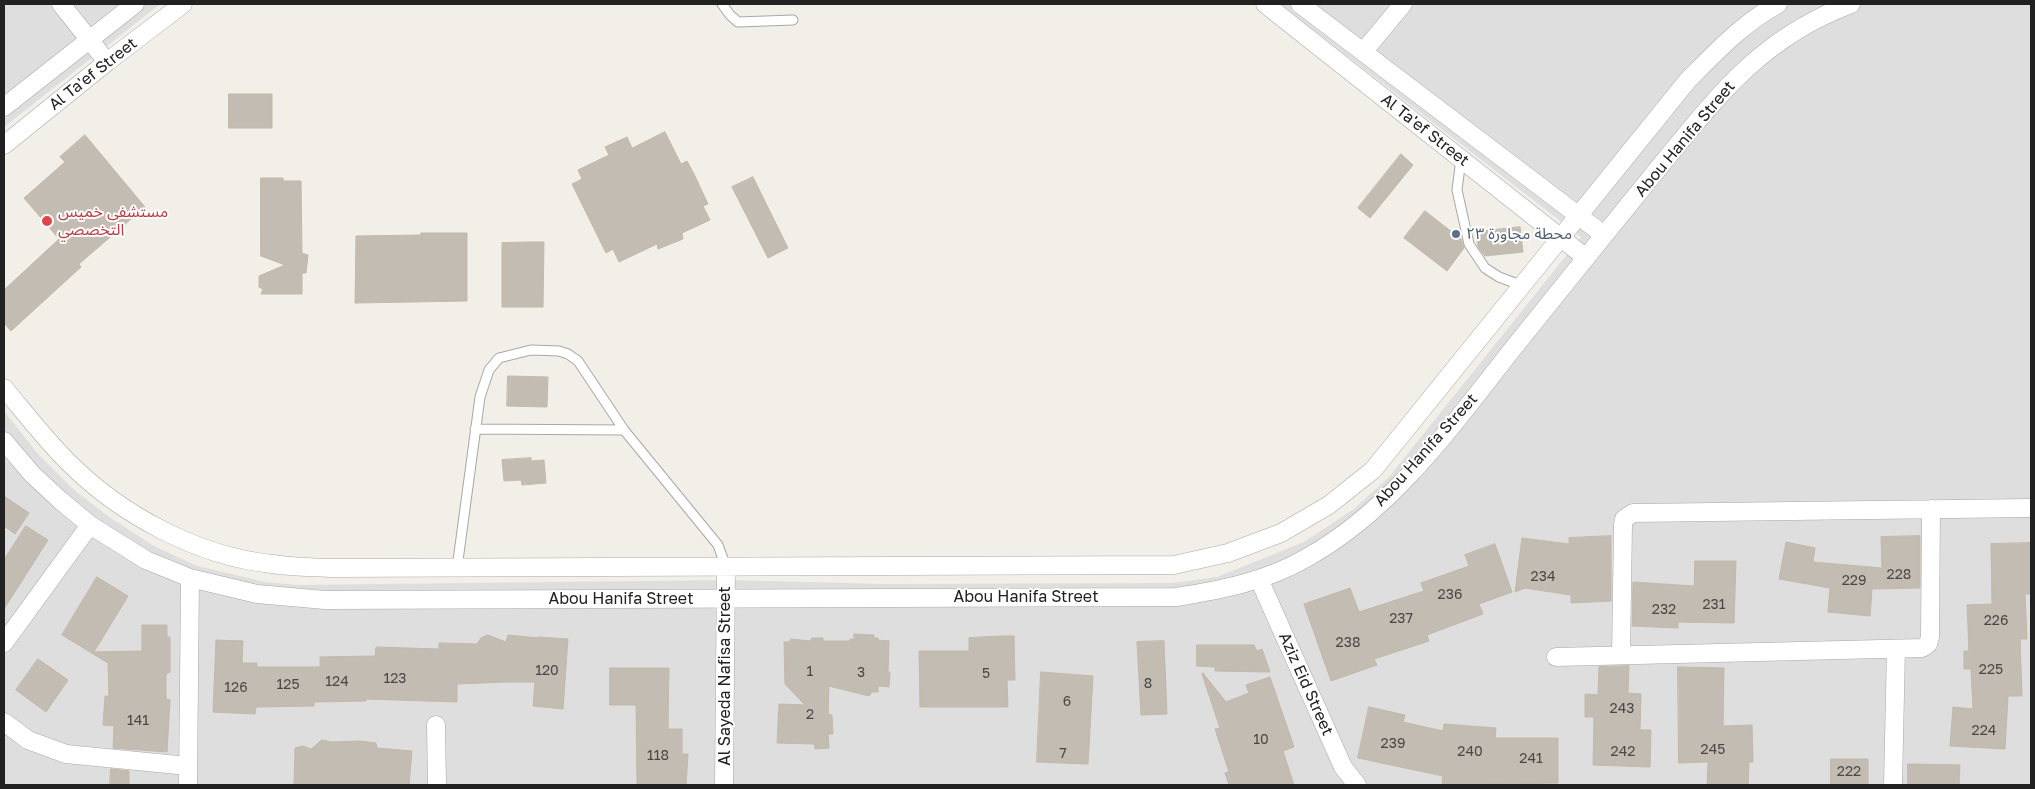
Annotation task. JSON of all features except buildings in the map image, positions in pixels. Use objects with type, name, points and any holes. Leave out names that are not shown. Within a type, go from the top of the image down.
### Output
[{"type":"street","points":[[61,4],[107,62]]},
{"type":"street","name":"Al Ta'ef Street","points":[[4,107],[135,4]]},
{"type":"street","name":"Al Ta'ef Street","points":[[4,145],[183,4]]},
{"type":"street","name":"Al Ta'ef Street","points":[[1265,4],[1586,258]]},
{"type":"street","name":"Al Ta'ef Street","points":[[1300,4],[1604,235]]},
{"type":"street","points":[[1364,52],[1404,4]]},
{"type":"street","name":"Abou Hanifa Street","points":[[4,388],[69,463],[116,503],[160,530],[214,552],[270,564],[329,568],[1174,565],[1228,553],[1281,533],[1329,505],[1373,470],[1688,80],[1726,42],[1768,9],[1778,4]]},
{"type":"street","name":"Abou Hanifa Street","points":[[5,444],[39,480],[90,524],[146,560],[190,578],[257,594],[324,600],[1176,597],[1218,591],[1259,579],[1307,558],[1351,528],[1392,493],[1451,427],[1716,98],[1750,64],[1788,35],[1830,12],[1851,4]]},
{"type":"street","points":[[1621,656],[1623,525],[1628,515],[1634,513],[2031,508]]},
{"type":"street","points":[[1556,657],[1922,648],[1928,644],[1930,637],[1932,510]]},
{"type":"street","points":[[4,643],[90,524]]},
{"type":"street","name":"Al Sayeda Nafisa Street","points":[[724,785],[726,567]]},
{"type":"street","points":[[188,785],[190,578]]},
{"type":"street","name":"Aziz Eid Street","points":[[1259,579],[1343,768],[1357,785]]},
{"type":"street","points":[[1893,785],[1896,648]]},
{"type":"street","points":[[4,722],[28,740],[66,754],[188,766]]},
{"type":"street","points":[[436,725],[438,785]]},
{"type":"lane","points":[[722,4],[730,16],[738,22],[793,20]]},
{"type":"lane","points":[[1461,159],[1457,190],[1469,244],[1485,268],[1499,277],[1522,286]]},
{"type":"lane","points":[[457,568],[480,397],[489,370],[499,358],[531,350],[549,349],[568,354],[578,361],[624,430],[718,545],[726,567]]},
{"type":"lane","points":[[475,429],[624,430]]},
{"type":"shaded area","points":[[4,4],[160,4],[4,127]]},
{"type":"shaded area","points":[[1280,4],[2031,4],[2031,785],[4,785],[4,411],[38,454],[73,489],[109,517],[154,546],[197,566],[265,582],[298,585],[730,580],[883,584],[1172,583],[1217,577],[1304,542],[1354,509],[1389,477],[1581,237]]},
{"type":"place","name":"مستشفى خميس التخصصي","points":[[47,221]]},
{"type":"place","name":"محطة مجاورة ٢٣","points":[[1456,234]]}]
